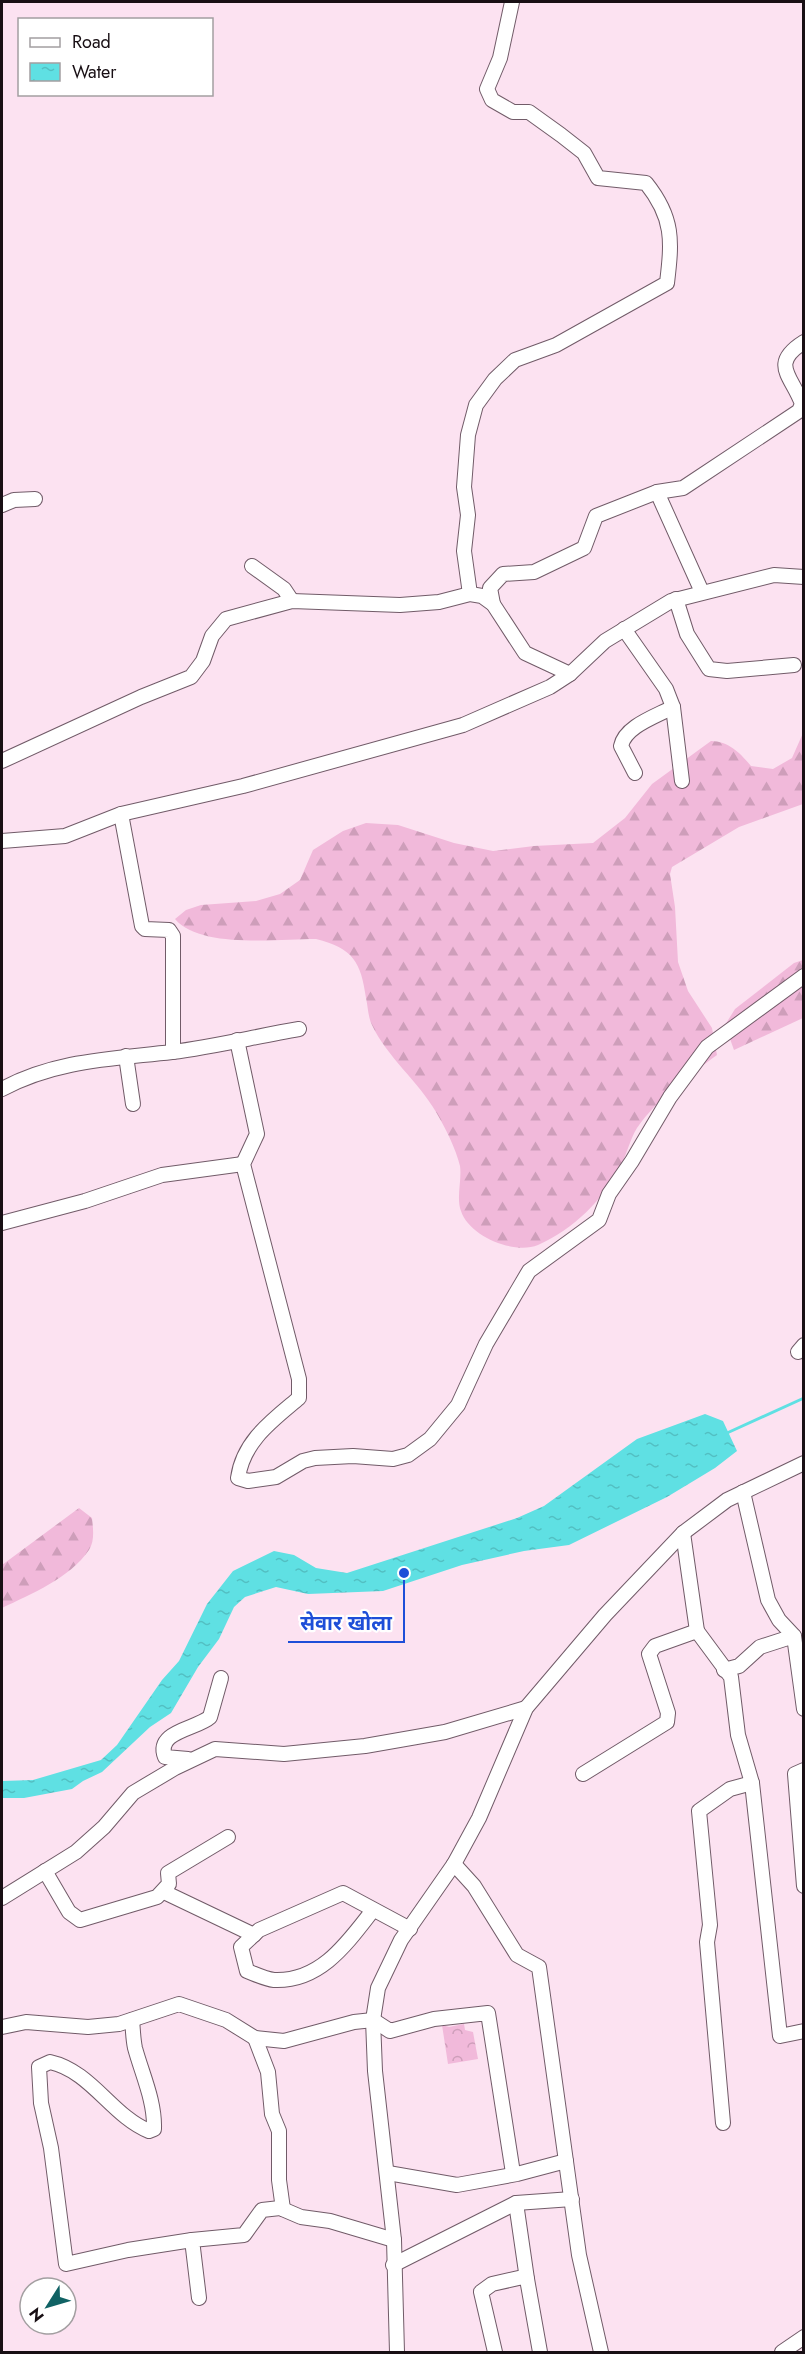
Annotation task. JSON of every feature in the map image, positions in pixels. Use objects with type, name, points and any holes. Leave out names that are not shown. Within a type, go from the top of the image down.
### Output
[{"type":"street","points":[[470,594],[464,551],[468,515],[464,487],[468,435],[476,405],[495,379],[515,360],[556,345],[668,283],[672,244],[668,219],[659,198],[646,183],[598,178],[584,153],[530,112],[513,111],[492,100],[487,89],[500,58],[512,2]]},
{"type":"street","points":[[493,604],[490,588],[503,574],[534,572],[584,548],[596,516],[657,492],[683,488],[799,411],[802,404],[785,373],[785,361],[789,351],[804,342]]},
{"type":"street","points":[[657,492],[702,592]]},
{"type":"street","points":[[2,505],[14,500],[35,500]]},
{"type":"street","points":[[252,566],[284,589],[292,601]]},
{"type":"street","points":[[2,841],[65,836],[121,814],[243,786],[463,725],[550,687],[570,674],[605,641],[676,599],[774,575],[804,577]]},
{"type":"street","points":[[2,761],[141,697],[191,677],[204,661],[212,636],[226,619],[292,601],[400,605],[439,602],[470,594],[482,596],[493,604],[525,653],[570,674]]},
{"type":"street","points":[[676,599],[687,633],[709,669],[727,671],[794,665]]},
{"type":"street","points":[[624,629],[666,689],[673,707],[682,781]]},
{"type":"street","points":[[635,773],[621,746],[622,741],[643,723],[673,707]]},
{"type":"street","points":[[121,814],[142,926],[146,929],[169,930],[173,936],[173,1052]]},
{"type":"street","points":[[237,1040],[256,1134],[243,1164],[299,1379],[299,1398],[257,1434],[238,1478],[248,1481],[276,1477],[303,1461],[315,1458],[353,1456],[393,1459],[408,1455],[430,1439],[458,1405],[486,1344],[529,1271],[599,1220],[609,1194],[633,1161],[670,1097],[707,1047],[804,976]]},
{"type":"street","points":[[2,1089],[23,1077],[101,1058],[173,1052],[299,1029]]},
{"type":"street","points":[[126,1056],[133,1104]]},
{"type":"street","points":[[2,1223],[85,1201],[162,1175],[243,1164]]},
{"type":"street","points":[[397,2352],[394,2240],[375,2071],[373,2020],[378,1988],[401,1940],[454,1864],[480,1818],[526,1708],[605,1615],[683,1533],[727,1500],[804,1462]]},
{"type":"street","points":[[743,1492],[768,1600],[779,1620],[794,1636],[804,1709]]},
{"type":"street","points":[[683,1533],[697,1631],[731,1677],[738,1735],[752,1783],[780,2036],[804,2031]]},
{"type":"street","points":[[583,1774],[667,1722],[668,1713],[649,1654],[655,1646],[697,1631]]},
{"type":"street","points":[[724,1670],[739,1666],[760,1647],[794,1636]]},
{"type":"street","points":[[190,1759],[167,1759],[163,1750],[171,1736],[210,1717],[221,1678]]},
{"type":"street","points":[[2,1898],[76,1852],[104,1827],[133,1793],[190,1759],[215,1749],[284,1754],[365,1746],[445,1732],[526,1708]]},
{"type":"street","points":[[804,1770],[795,1774],[804,1886]]},
{"type":"street","points":[[723,2122],[707,1942],[710,1925],[699,1811],[730,1790],[752,1783]]},
{"type":"street","points":[[45,1871],[69,1912],[80,1920],[157,1897],[169,1884],[168,1873],[228,1837]]},
{"type":"street","points":[[454,1864],[474,1887],[517,1955],[539,1967],[579,2255],[601,2352]]},
{"type":"street","points":[[164,1892],[254,1935]]},
{"type":"street","points":[[373,1910],[336,1957],[304,1975],[273,1980],[247,1971],[241,1947],[259,1930],[343,1893],[410,1929]]},
{"type":"street","points":[[2,2027],[26,2022],[88,2027],[132,2020],[179,2004],[226,2020],[255,2038],[284,2041],[354,2022],[373,2020],[390,2031],[434,2019],[488,2013],[513,2173]]},
{"type":"street","points":[[132,2020],[135,2048],[142,2064],[154,2115],[154,2129],[148,2131],[135,2124],[105,2096],[66,2067],[50,2062],[39,2067],[41,2103],[51,2148],[66,2264],[128,2250],[244,2235],[262,2210],[283,2209],[301,2217],[330,2221],[394,2240]]},
{"type":"street","points":[[255,2038],[268,2072],[272,2115],[279,2131],[279,2180],[283,2209]]},
{"type":"street","points":[[388,2173],[457,2185],[566,2161]]},
{"type":"street","points":[[393,2265],[516,2203],[572,2199]]},
{"type":"street","points":[[516,2203],[540,2352]]},
{"type":"street","points":[[192,2240],[200,2298]]},
{"type":"street","points":[[495,2352],[482,2292],[492,2284],[523,2277],[527,2279]]},
{"type":"street","points":[[782,2352],[804,2337]]},
{"type":"green space","points":[[803,733],[803,804],[739,827],[672,867],[670,874],[675,907],[678,962],[688,991],[712,1028],[717,1055],[674,1088],[646,1117],[637,1128],[613,1178],[596,1202],[576,1222],[538,1245],[517,1247],[505,1245],[483,1235],[466,1220],[459,1200],[460,1166],[450,1138],[429,1101],[378,1037],[370,1019],[358,966],[347,952],[316,939],[262,941],[221,939],[202,935],[175,919],[186,910],[201,905],[256,901],[280,894],[300,880],[313,850],[343,831],[366,823],[398,825],[454,843],[493,851],[593,843],[625,818],[652,784],[711,741],[729,746],[751,766],[773,769],[792,758]]},
{"type":"green space","points":[[803,960],[803,1018],[734,1050],[725,1025],[735,1009],[794,963]]},
{"type":"green space","points":[[79,1508],[92,1518],[93,1539],[89,1550],[61,1577],[2,1608],[2,1565]]},
{"type":"green space","points":[[464,2024],[465,2030],[473,2032],[478,2059],[448,2064],[442,2025],[449,2027]]},
{"type":"water","points":[[705,1414],[723,1421],[737,1451],[715,1468],[667,1497],[569,1545],[524,1551],[462,1565],[383,1591],[308,1594],[276,1587],[245,1597],[234,1607],[219,1639],[198,1667],[171,1713],[150,1727],[102,1772],[72,1789],[24,1798],[2,1798],[2,1781],[33,1780],[101,1760],[117,1745],[162,1680],[179,1661],[207,1604],[233,1571],[274,1551],[294,1555],[316,1568],[347,1573],[517,1518],[544,1506],[637,1439]]},
{"type":"waterway","points":[[727,1433],[804,1398]]},
{"type":"place","name":"सेवार खोला","points":[[404,1573]]}]
